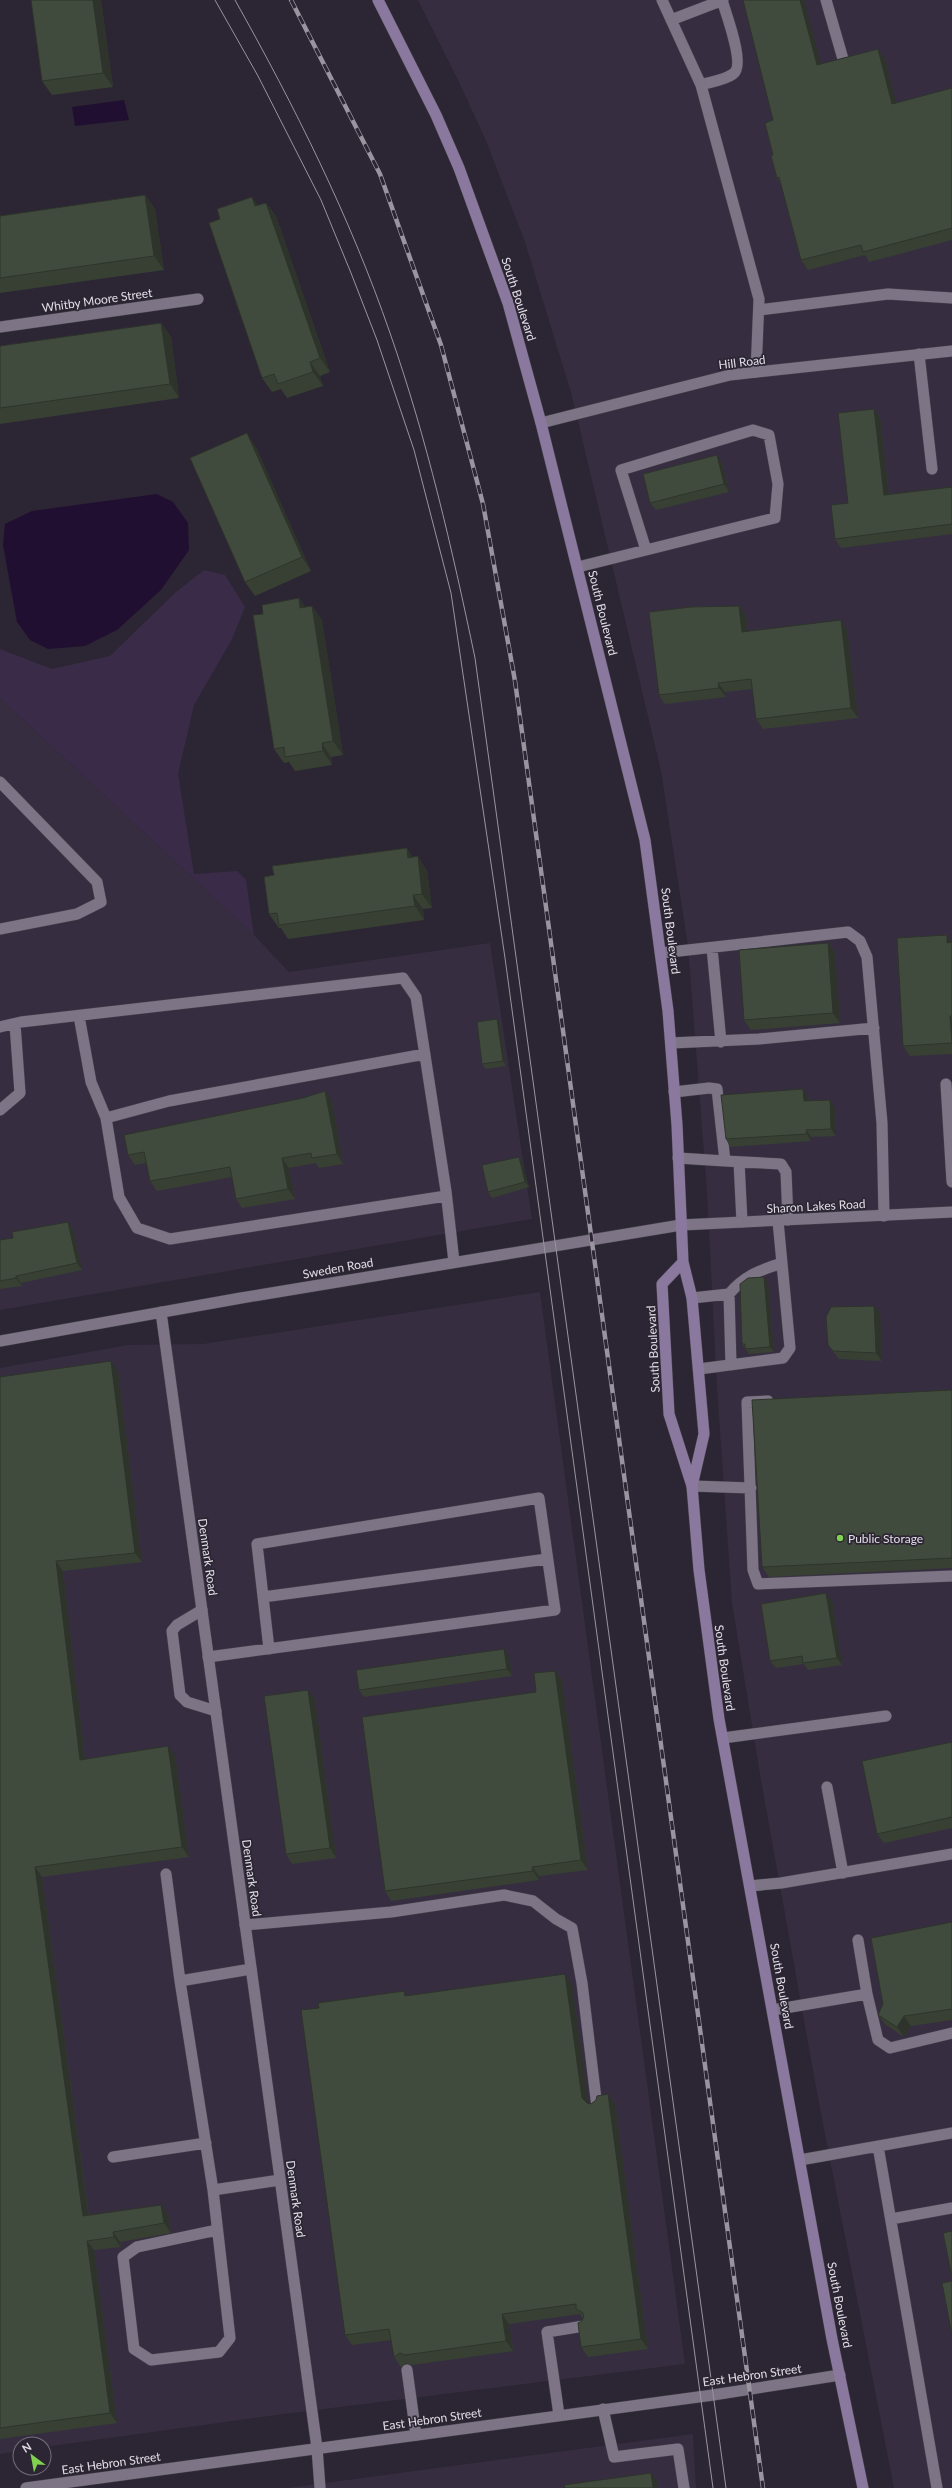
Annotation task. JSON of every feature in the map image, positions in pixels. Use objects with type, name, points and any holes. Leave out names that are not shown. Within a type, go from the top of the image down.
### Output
[{"type":"main road","name":"South Boulevard","points":[[378,0],[436,115],[476,212],[508,303],[578,567],[644,840],[661,953],[671,1043],[683,1262],[692,1298],[704,1434],[692,1486]]},
{"type":"main road","name":"South Boulevard","points":[[683,1262],[662,1284],[669,1414],[692,1486],[711,1670],[800,2160],[840,2375],[863,2488]]},
{"type":"street","points":[[662,0],[701,85],[759,299],[756,372]]},
{"type":"street","points":[[671,20],[723,0],[738,58],[738,68],[733,74],[701,85]]},
{"type":"street","points":[[826,0],[844,59]]},
{"type":"street","points":[[758,310],[888,294],[952,298]]},
{"type":"street","name":"Whitby Moore Street","points":[[0,327],[198,299]]},
{"type":"street","name":"Hill Road","points":[[541,423],[704,380],[756,372],[952,351]]},
{"type":"street","points":[[918,354],[932,469]]},
{"type":"street","points":[[578,567],[775,518],[778,484],[770,435],[753,430],[621,470],[646,550]]},
{"type":"street","points":[[0,782],[97,882],[101,902],[77,914],[0,929]]},
{"type":"street","points":[[661,953],[848,932],[860,941],[867,957],[874,1028],[882,1123],[884,1216]]},
{"type":"street","points":[[712,948],[720,1042]]},
{"type":"street","points":[[0,1028],[15,1024],[79,1016],[403,978],[416,997],[446,1196],[454,1262]]},
{"type":"street","points":[[79,1016],[91,1082],[106,1118],[119,1197],[137,1228],[170,1239],[446,1196]]},
{"type":"street","points":[[0,1110],[20,1093],[15,1024]]},
{"type":"street","points":[[671,1043],[720,1042],[874,1028]]},
{"type":"street","points":[[106,1118],[169,1101],[425,1054]]},
{"type":"street","points":[[946,1084],[952,1182]]},
{"type":"street","points":[[674,1092],[709,1088],[717,1089],[725,1161]]},
{"type":"street","points":[[678,1158],[781,1164],[786,1172],[782,1263],[790,1348],[783,1358],[699,1369]]},
{"type":"street","points":[[739,1162],[742,1222]]},
{"type":"street","name":"Sharon Lakes Road","points":[[681,1225],[952,1212]]},
{"type":"street","name":"Sweden Road","points":[[0,1342],[161,1312],[681,1225]]},
{"type":"street","points":[[731,1365],[729,1294],[738,1282],[754,1272],[782,1263]]},
{"type":"street","points":[[692,1298],[729,1294]]},
{"type":"street","name":"Denmark Road","points":[[161,1312],[317,2448],[320,2488]]},
{"type":"street","points":[[779,1401],[747,1402],[752,1488],[753,1570],[758,1584],[952,1576]]},
{"type":"street","points":[[692,1486],[752,1488]]},
{"type":"street","points":[[208,1657],[269,1649],[555,1610],[539,1498],[257,1544],[269,1649]]},
{"type":"street","points":[[263,1597],[547,1559]]},
{"type":"street","points":[[202,1610],[177,1625],[172,1631],[180,1695],[187,1702],[216,1711]]},
{"type":"street","points":[[723,1738],[886,1716]]},
{"type":"street","points":[[827,1787],[843,1873]]},
{"type":"street","points":[[750,1886],[843,1873],[952,1854]]},
{"type":"street","points":[[166,1874],[180,1981],[206,2143],[217,2230],[230,2338],[219,2352],[150,2360],[134,2349],[123,2257],[137,2247],[217,2230]]},
{"type":"street","points":[[245,1925],[391,1912],[504,1895],[533,1901],[556,1919],[572,1928],[582,1983],[597,2107]]},
{"type":"street","points":[[858,1940],[867,1994],[878,2040],[890,2048],[952,2033]]},
{"type":"street","points":[[180,1981],[251,1969]]},
{"type":"street","points":[[773,2010],[867,1994]]},
{"type":"street","points":[[800,2160],[952,2133]]},
{"type":"street","points":[[113,2157],[206,2143]]},
{"type":"street","points":[[878,2146],[937,2488]]},
{"type":"street","points":[[212,2190],[280,2180]]},
{"type":"street","points":[[891,2219],[952,2208]]},
{"type":"street","points":[[559,2415],[547,2332],[584,2326]]},
{"type":"street","points":[[407,2370],[416,2435]]},
{"type":"street","name":"East Hebron Street","points":[[26,2488],[840,2375]]},
{"type":"street","points":[[603,2409],[614,2457],[678,2449],[684,2488]]},
{"type":"shaded area","points":[[418,0],[952,0],[952,2488],[894,2488],[818,2098],[761,1780],[732,1603],[717,1388],[707,1192],[688,946],[661,771],[572,396],[525,242],[487,143],[460,84]]},
{"type":"shaded area","points":[[124,100],[129,120],[75,126],[72,107]]},
{"type":"shaded area","points":[[157,494],[173,502],[188,523],[189,550],[161,590],[117,630],[85,646],[48,649],[30,640],[17,622],[3,545],[5,524],[32,511]]},
{"type":"shaded area","points":[[204,570],[225,575],[245,607],[232,639],[194,705],[178,774],[194,874],[237,871],[246,880],[254,935],[0,698],[0,649],[52,669],[110,656],[176,592]]},
{"type":"shaded area","points":[[0,698],[254,935],[289,972],[490,943],[532,1219],[0,1310]]},
{"type":"shaded area","points":[[540,1292],[685,2364],[276,2415],[52,2446],[52,2436],[12,2436],[12,2452],[0,2454],[0,1368],[128,1345],[203,1344]]},
{"type":"shaded area","points":[[693,2434],[696,2488],[287,2488]]},
{"type":"building","points":[[31,0],[93,0],[103,73],[42,81]]},
{"type":"building","points":[[743,0],[800,0],[817,65],[878,49],[892,104],[952,88],[952,228],[863,252],[861,245],[801,260],[779,177],[777,178],[771,156],[773,155],[765,123],[773,120]]},
{"type":"building","points":[[145,195],[154,256],[0,278],[0,216]]},
{"type":"building","points":[[252,197],[255,206],[266,203],[320,358],[310,362],[313,372],[278,384],[274,374],[262,378],[209,223],[220,219],[217,209]]},
{"type":"building","points":[[161,323],[170,384],[0,408],[0,346]]},
{"type":"building","points":[[874,409],[884,495],[952,487],[952,524],[835,539],[831,505],[848,503],[838,413]]},
{"type":"building","points":[[247,433],[302,557],[245,582],[190,458]]},
{"type":"building","points":[[717,455],[724,484],[650,503],[643,474]]},
{"type":"building","points":[[299,598],[300,608],[312,606],[333,741],[322,743],[323,751],[285,757],[284,747],[274,749],[253,615],[263,614],[262,605]]},
{"type":"building","points":[[739,606],[742,632],[841,620],[851,708],[756,719],[751,679],[718,683],[719,688],[659,695],[649,612],[691,607]]},
{"type":"building","points":[[407,848],[408,858],[418,856],[422,894],[413,895],[415,906],[279,925],[277,913],[269,914],[264,877],[274,875],[272,866]]},
{"type":"building","points":[[947,935],[947,943],[952,942],[952,1016],[950,1016],[952,1043],[903,1046],[897,938]]},
{"type":"building","points":[[828,943],[833,1013],[744,1020],[739,950]]},
{"type":"building","points":[[497,1019],[503,1061],[482,1064],[477,1022]]},
{"type":"building","points":[[803,1089],[804,1101],[830,1100],[831,1129],[806,1130],[807,1134],[726,1139],[721,1095]]},
{"type":"building","points":[[325,1091],[337,1154],[312,1158],[311,1153],[282,1158],[288,1189],[236,1199],[230,1167],[150,1181],[144,1152],[128,1155],[124,1135],[303,1098]]},
{"type":"building","points":[[519,1157],[525,1182],[488,1192],[482,1165]]},
{"type":"building","points":[[68,1222],[77,1263],[16,1276],[16,1278],[0,1281],[0,1240],[13,1238],[12,1232]]},
{"type":"building","points":[[764,1277],[770,1347],[745,1349],[745,1344],[742,1344],[740,1284],[748,1278]]},
{"type":"building","points":[[874,1306],[876,1353],[833,1351],[828,1345],[826,1317],[831,1307]]},
{"type":"building","points":[[111,1361],[135,1553],[56,1561],[80,1760],[168,1746],[182,1847],[35,1867],[83,2216],[161,2205],[164,2223],[113,2232],[114,2237],[87,2241],[110,2413],[0,2428],[0,1377]]},
{"type":"building","name":"Public Storage","points":[[952,1390],[952,1558],[762,1567],[752,1400]]},
{"type":"building","points":[[826,1593],[837,1658],[803,1663],[802,1656],[770,1661],[761,1604]]},
{"type":"building","points":[[504,1649],[507,1669],[359,1690],[356,1670]]},
{"type":"building","points":[[555,1671],[581,1860],[532,1867],[533,1871],[385,1891],[362,1717],[536,1692],[534,1673]]},
{"type":"building","points":[[308,1690],[330,1848],[286,1854],[264,1696]]},
{"type":"building","points":[[952,1742],[952,1817],[877,1834],[862,1761]]},
{"type":"building","points":[[952,1922],[952,2009],[904,2016],[897,2027],[878,2015],[883,2004],[871,1938]]},
{"type":"building","points":[[565,1974],[582,2098],[587,2103],[591,2104],[596,2100],[597,2096],[608,2094],[641,2339],[581,2347],[578,2323],[582,2321],[584,2315],[576,2309],[576,2304],[502,2314],[506,2341],[405,2355],[400,2353],[394,2357],[389,2329],[345,2335],[301,2010],[319,2008],[318,2003],[404,1991],[405,1996]]},
{"type":"building","points":[[952,2231],[952,2277],[943,2233]]},
{"type":"building","points":[[952,2281],[952,2335],[942,2283]]},
{"type":"building","points":[[651,2473],[653,2488],[565,2488],[564,2485]]},
{"type":"tram line","points":[[215,0],[258,76],[321,200],[351,273],[377,340],[414,450],[451,593],[505,958],[713,2488]]},
{"type":"tram line","points":[[235,0],[279,81],[320,163],[357,247],[390,333],[416,413],[438,494],[475,658],[726,2488]]},
{"type":"railway","points":[[291,0],[380,174],[441,345],[483,504],[515,681],[763,2488]]},
{"type":"place","name":"Public Storage","points":[[840,1538]]}]
